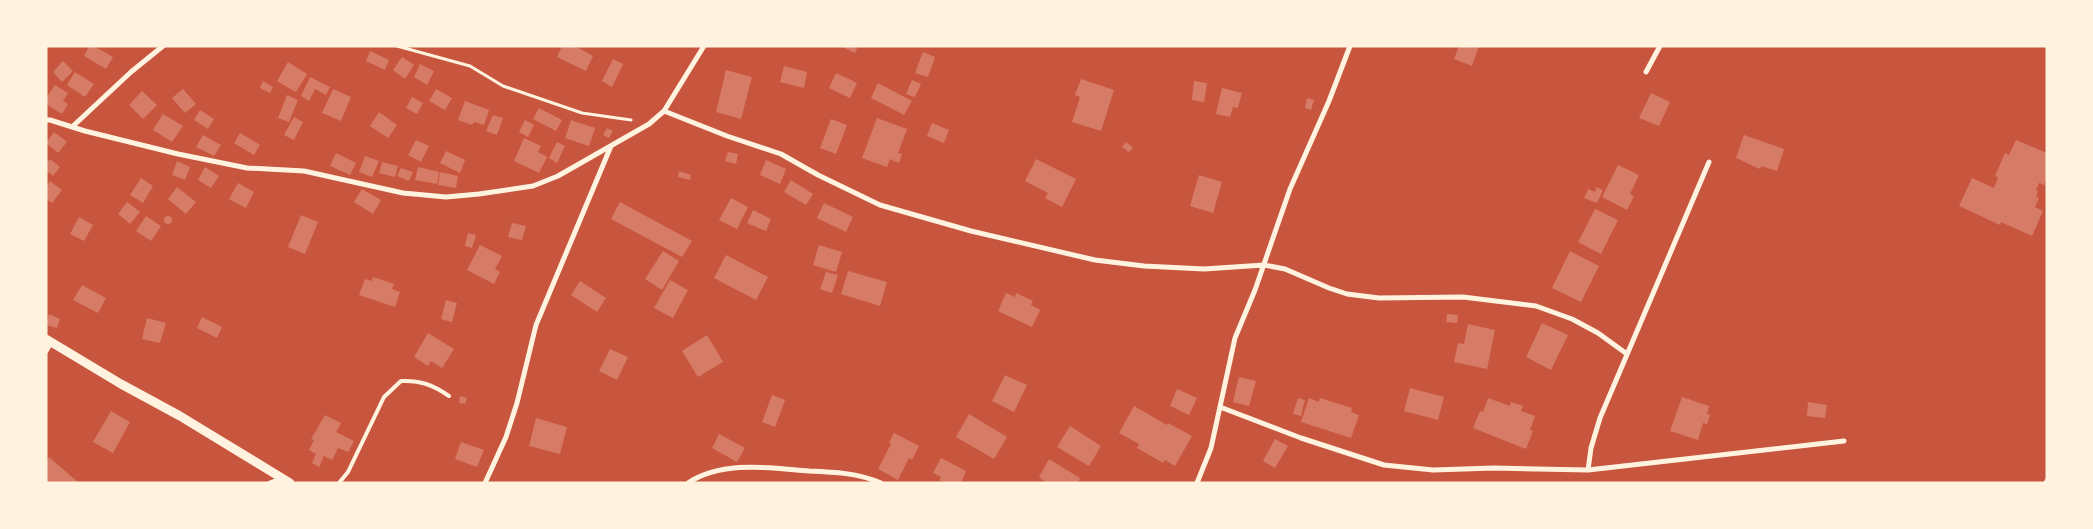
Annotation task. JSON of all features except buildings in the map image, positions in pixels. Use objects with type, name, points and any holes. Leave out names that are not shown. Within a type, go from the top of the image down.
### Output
[{"type":"street","points":[[72,127],[131,72],[163,46]]},
{"type":"street","points":[[46,120],[178,154],[247,168],[304,171],[404,193],[446,196],[478,194],[533,186],[558,176],[649,124],[664,111],[704,46]]},
{"type":"street","points":[[1196,483],[1211,448],[1235,338],[1264,265],[1290,189],[1329,100],[1350,46]]},
{"type":"street","points":[[1646,72],[1660,46]]},
{"type":"street","points":[[664,111],[727,136],[781,154],[818,175],[880,205],[972,231],[1095,260],[1144,266],[1204,269],[1264,265],[1285,269],[1347,294],[1378,298],[1463,297],[1536,306],[1572,319],[1598,333],[1627,354]]},
{"type":"street","points":[[485,483],[509,429],[536,325],[611,146]]},
{"type":"street","points":[[1588,470],[1591,448],[1600,418],[1709,162]]},
{"type":"street","points":[[46,351],[49,341],[121,384],[180,416],[287,481]]},
{"type":"street","points":[[1220,407],[1301,438],[1384,465],[1432,470],[1494,468],[1588,470],[1844,441]]},
{"type":"street","points":[[688,483],[722,470],[753,466],[852,474],[881,483]]},
{"type":"street","points":[[270,483],[287,481]]},
{"type":"lane","points":[[339,483],[352,465],[384,397],[401,381],[416,380],[434,386],[449,396]]},
{"type":"path","points":[[397,46],[470,66],[503,86],[582,113],[649,124]]}]
